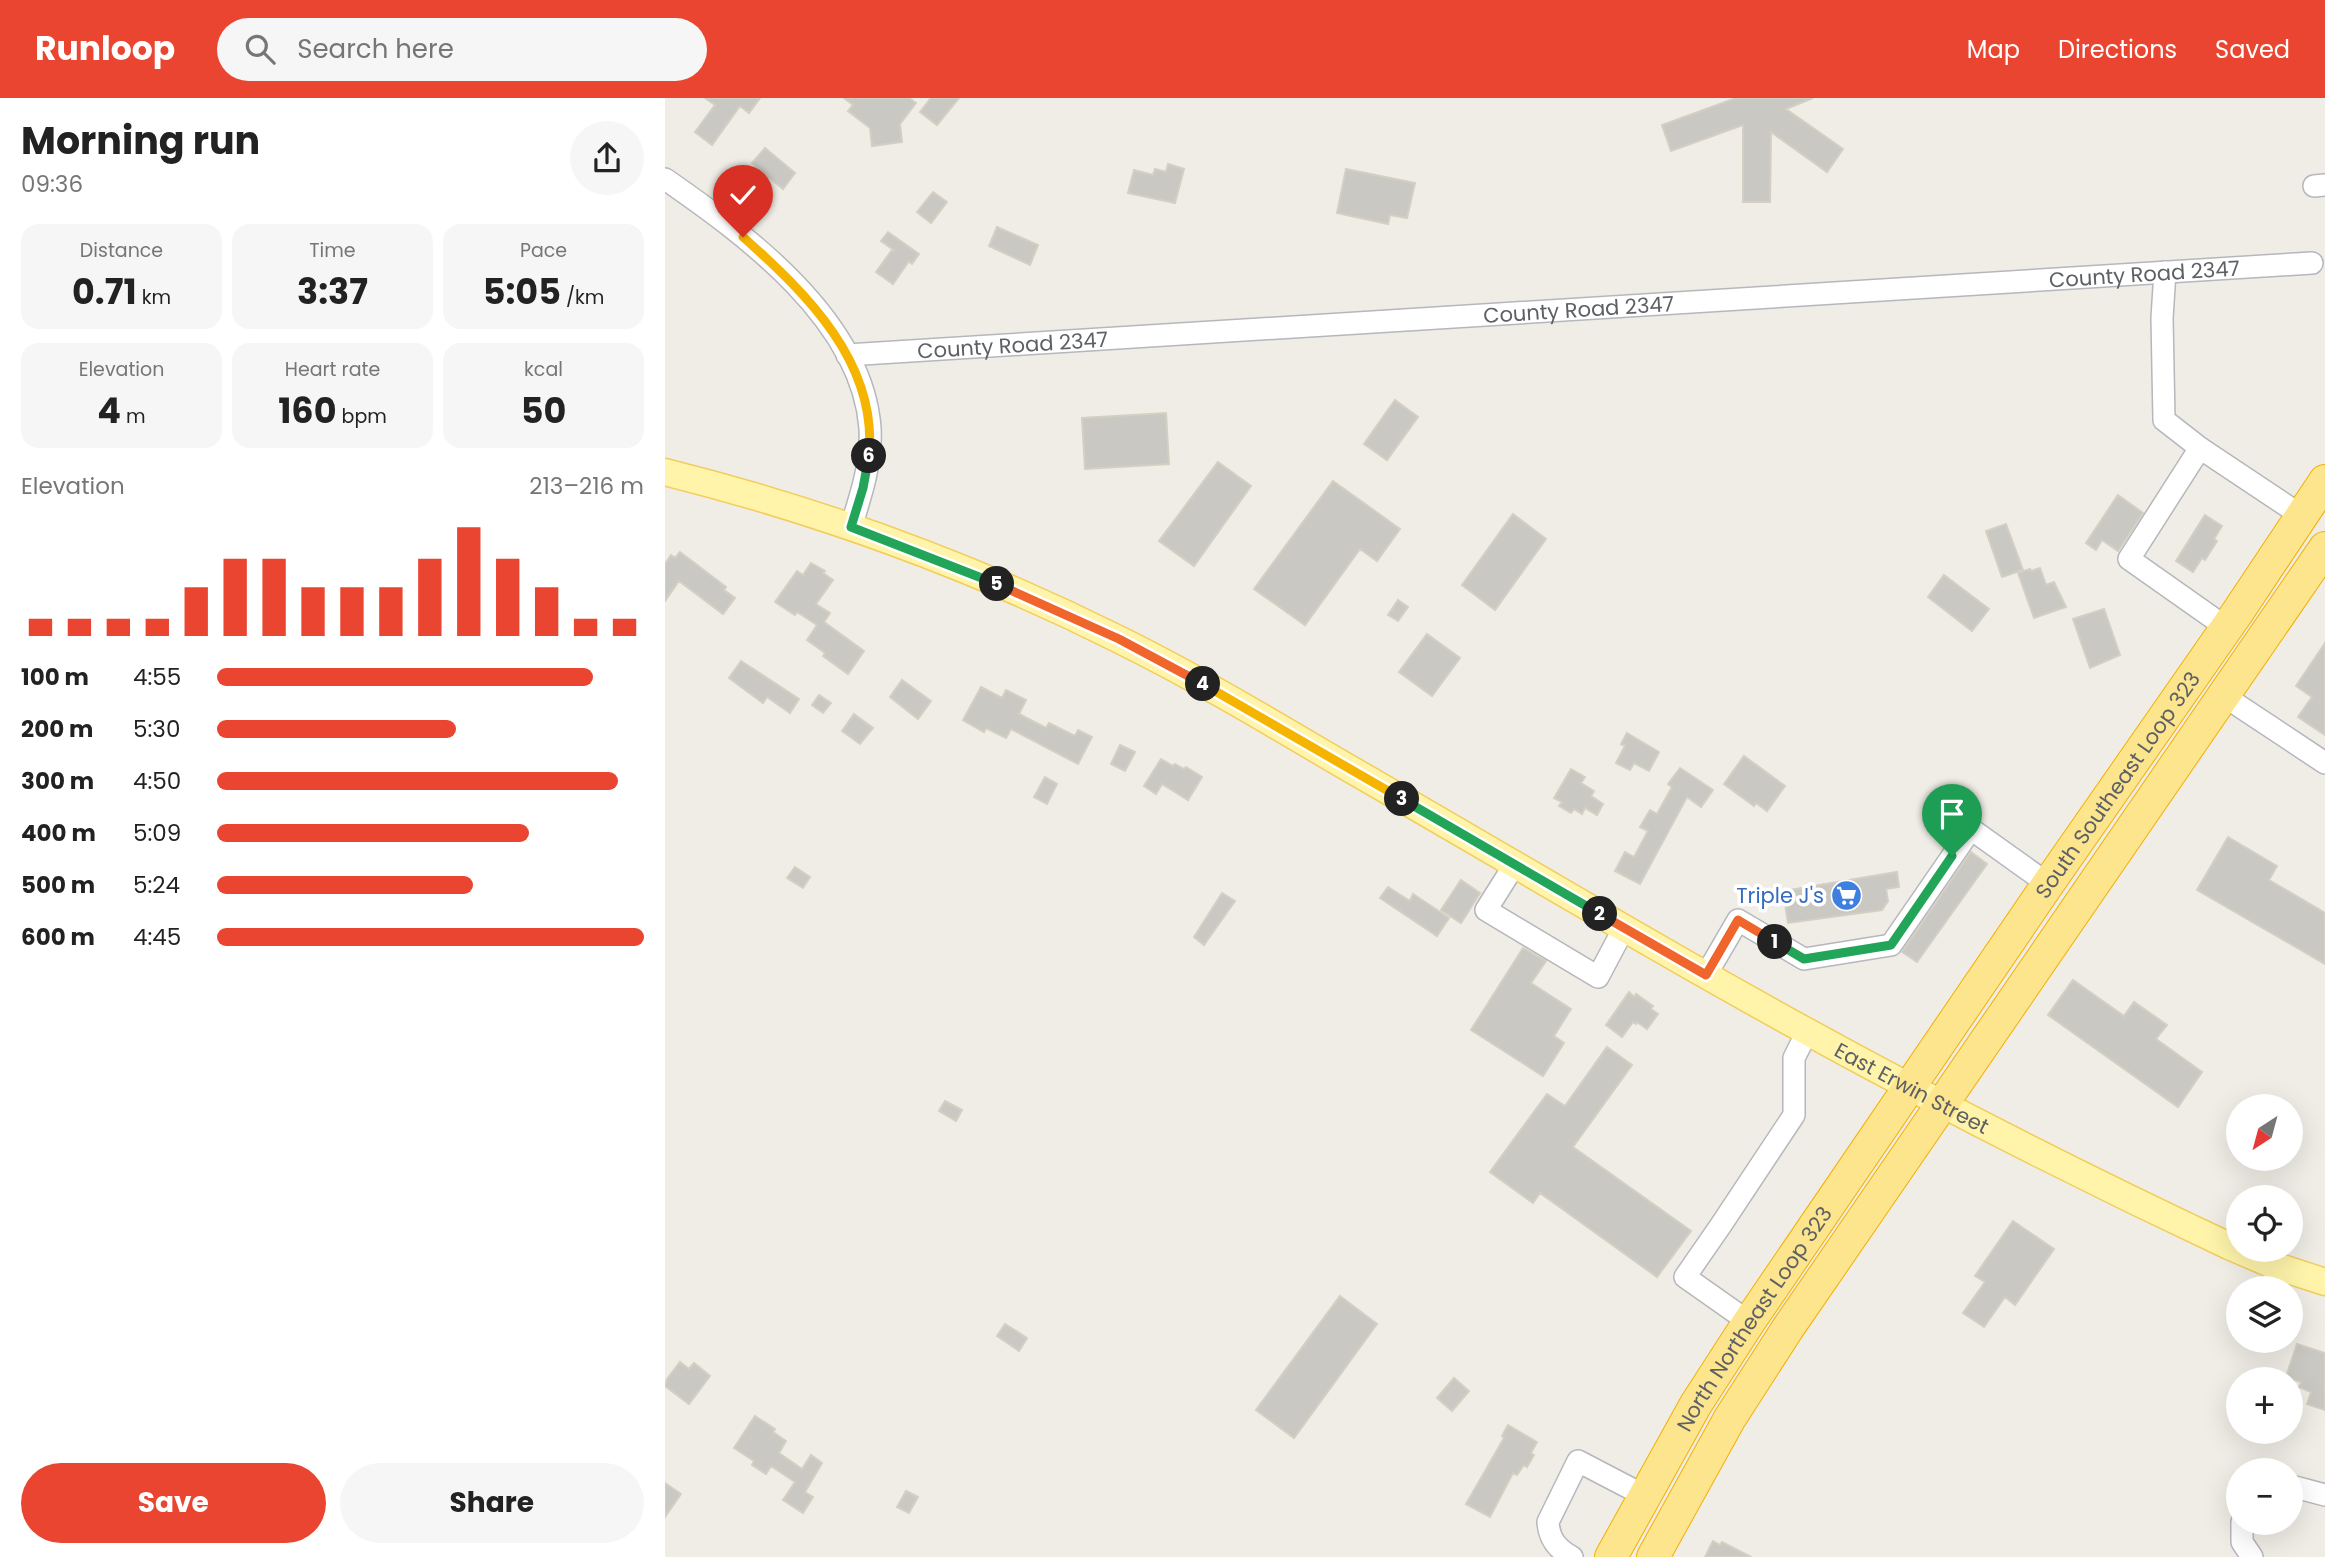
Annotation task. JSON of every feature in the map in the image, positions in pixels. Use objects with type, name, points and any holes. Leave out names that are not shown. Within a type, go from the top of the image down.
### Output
[{"type":"highway","name":"South Southeast Loop 323","points":[[1909,1087],[2227,628],[2325,481]]},
{"type":"highway","name":"South Southeast Loop 323","points":[[1941,1104],[2224,696],[2321,563]]},
{"type":"highway","name":"North Northeast Loop 323","points":[[1611,1557],[1696,1404],[1909,1087]]},
{"type":"highway","name":"North Northeast Loop 323","points":[[1653,1557],[1702,1467],[1759,1373],[1941,1104]]},
{"type":"main road","name":"East Erwin Street","points":[[665,472],[749,494],[851,527],[993,582],[1119,639],[1253,712],[1706,975],[1909,1087],[2229,1246],[2273,1265],[2325,1282]]},
{"type":"street","points":[[665,179],[743,237],[785,275],[822,316],[847,355],[863,394],[870,426],[866,473],[851,527]]},
{"type":"street","name":"County Road 2347","points":[[847,355],[2312,263]]},
{"type":"street","points":[[2165,272],[2162,318],[2164,420],[2200,448],[2302,516]]},
{"type":"street","points":[[2200,448],[2129,559],[2227,628]]},
{"type":"street","points":[[2224,696],[2325,763]]},
{"type":"street","points":[[1706,975],[1738,920],[1804,959],[1891,945],[1971,829],[2048,884]]},
{"type":"street","points":[[1514,864],[1486,910],[1598,977],[1624,928]]},
{"type":"street","points":[[1749,1322],[1685,1277],[1794,1115],[1794,1058],[1807,1032]]},
{"type":"street","points":[[1572,1557],[1555,1545],[1548,1522],[1578,1461],[1645,1496]]},
{"type":"street","points":[[2303,1489],[2325,1495]]},
{"type":"street","points":[[2242,1535],[2242,1542],[2252,1557]]},
{"type":"building","points":[[705,98],[760,98],[749,113],[740,106],[712,145],[695,132],[715,105]]},
{"type":"building","points":[[844,98],[909,98],[916,103],[900,124],[902,142],[872,146],[870,128],[848,111],[853,105]]},
{"type":"building","points":[[931,98],[959,98],[937,125],[920,112]]},
{"type":"building","points":[[1736,98],[1813,98],[1786,109],[1843,149],[1827,172],[1771,132],[1770,202],[1743,202],[1743,125],[1671,151],[1662,125]]},
{"type":"building","points":[[765,148],[795,173],[783,189],[752,163]]},
{"type":"building","points":[[1168,164],[1184,169],[1175,203],[1128,193],[1134,170],[1153,175],[1155,169],[1166,172]]},
{"type":"building","points":[[1346,169],[1415,183],[1407,218],[1390,215],[1388,224],[1337,213]]},
{"type":"building","points":[[933,192],[947,202],[931,223],[917,212]]},
{"type":"building","points":[[997,227],[1038,245],[1030,265],[989,246]]},
{"type":"building","points":[[888,232],[919,254],[912,264],[909,261],[893,284],[876,272],[892,250],[895,251],[881,241]]},
{"type":"building","points":[[1395,400],[1418,417],[1387,460],[1364,444]]},
{"type":"building","points":[[1166,413],[1169,464],[1085,469],[1082,418]]},
{"type":"building","points":[[1218,462],[1251,486],[1194,566],[1159,541]]},
{"type":"building","points":[[1333,481],[1400,529],[1377,561],[1360,549],[1305,625],[1254,589]]},
{"type":"building","points":[[2118,495],[2143,513],[2118,551],[2102,540],[2096,550],[2086,543]]},
{"type":"building","points":[[1513,514],[1546,539],[1495,610],[1462,585]]},
{"type":"building","points":[[2205,515],[2222,526],[2214,539],[2217,541],[2205,560],[2202,558],[2193,572],[2176,561]]},
{"type":"building","points":[[2006,524],[2023,570],[2002,577],[1986,531]]},
{"type":"building","points":[[680,552],[726,587],[724,590],[735,598],[723,614],[679,581],[665,601],[665,564],[671,555],[675,558]]},
{"type":"building","points":[[811,563],[825,571],[823,573],[833,580],[816,604],[830,613],[824,622],[864,651],[848,674],[823,656],[825,653],[807,640],[817,625],[775,602],[797,571],[803,575]]},
{"type":"building","points":[[2040,568],[2046,585],[2054,582],[2066,607],[2034,618],[2018,573]]},
{"type":"building","points":[[1944,575],[1989,609],[1972,631],[1928,597]]},
{"type":"building","points":[[1398,600],[1408,607],[1398,621],[1388,615]]},
{"type":"building","points":[[2104,609],[2120,655],[2090,668],[2073,619]]},
{"type":"building","points":[[1427,634],[1460,658],[1432,696],[1399,672]]},
{"type":"building","points":[[2325,643],[2325,735],[2298,717],[2312,697],[2296,686]]},
{"type":"building","points":[[741,661],[799,699],[790,713],[767,697],[763,703],[729,678]]},
{"type":"building","points":[[902,680],[931,701],[918,719],[890,697]]},
{"type":"building","points":[[981,687],[1002,698],[1006,690],[1026,700],[1019,714],[1046,728],[1049,723],[1075,736],[1078,730],[1092,737],[1078,764],[1011,729],[1006,738],[986,728],[984,732],[963,720]]},
{"type":"building","points":[[819,695],[831,703],[823,713],[812,705]]},
{"type":"building","points":[[854,714],[873,728],[860,744],[842,731]]},
{"type":"building","points":[[1627,733],[1659,752],[1649,771],[1634,763],[1630,770],[1616,763],[1625,746],[1621,744]]},
{"type":"building","points":[[1120,745],[1135,752],[1125,771],[1111,764]]},
{"type":"building","points":[[1744,756],[1785,786],[1767,811],[1756,803],[1754,806],[1724,784]]},
{"type":"building","points":[[1161,759],[1173,766],[1175,764],[1184,769],[1186,767],[1202,777],[1188,800],[1162,784],[1156,794],[1144,786]]},
{"type":"building","points":[[1680,768],[1713,790],[1701,807],[1687,797],[1640,884],[1615,871],[1625,852],[1634,857],[1648,831],[1640,827],[1650,810],[1657,814],[1672,787],[1668,784]]},
{"type":"building","points":[[1571,769],[1585,777],[1581,783],[1594,791],[1591,796],[1603,804],[1597,815],[1585,808],[1582,814],[1574,809],[1571,813],[1559,806],[1562,802],[1554,798]]},
{"type":"building","points":[[1045,777],[1057,784],[1047,804],[1034,797]]},
{"type":"building","points":[[2228,837],[2277,866],[2269,880],[2325,913],[2325,964],[2197,890]]},
{"type":"building","points":[[1971,852],[1987,864],[1917,962],[1902,952]]},
{"type":"building","points":[[795,867],[810,877],[803,888],[787,878]]},
{"type":"building","name":"Triple J's","points":[[1897,872],[1899,887],[1886,889],[1888,901],[1882,910],[1788,923],[1784,898],[1790,890]]},
{"type":"building","points":[[1461,880],[1480,893],[1461,923],[1441,910]]},
{"type":"building","points":[[1388,887],[1410,901],[1413,894],[1449,918],[1437,936],[1380,898]]},
{"type":"building","points":[[1222,893],[1235,901],[1204,945],[1194,937]]},
{"type":"building","points":[[1523,948],[1546,961],[1531,983],[1571,1009],[1554,1036],[1564,1043],[1543,1076],[1471,1030]]},
{"type":"building","points":[[2073,980],[2124,1016],[2134,1002],[2167,1025],[2156,1039],[2202,1072],[2178,1107],[2048,1015]]},
{"type":"building","points":[[1629,992],[1653,1006],[1651,1009],[1658,1014],[1647,1029],[1633,1022],[1622,1037],[1606,1025]]},
{"type":"building","points":[[1607,1047],[1632,1065],[1573,1147],[1691,1231],[1657,1277],[1540,1193],[1533,1203],[1490,1172],[1547,1094],[1565,1106]]},
{"type":"building","points":[[945,1101],[962,1110],[956,1121],[939,1111]]},
{"type":"building","points":[[2013,1221],[2054,1249],[2015,1305],[2005,1297],[1984,1327],[1963,1313],[1985,1282],[1975,1276]]},
{"type":"building","points":[[1340,1296],[1377,1324],[1294,1438],[1256,1410]]},
{"type":"building","points":[[1005,1324],[1027,1338],[1019,1351],[997,1336]]},
{"type":"building","points":[[2303,1346],[2325,1353],[2325,1410],[2307,1404],[2311,1392],[2303,1389],[2303,1367],[2289,1367],[2294,1353],[2303,1353]]},
{"type":"building","points":[[680,1362],[689,1369],[694,1363],[710,1376],[689,1404],[665,1386]]},
{"type":"building","points":[[1454,1378],[1469,1391],[1452,1411],[1437,1398]]},
{"type":"building","points":[[755,1416],[775,1429],[773,1432],[786,1441],[779,1453],[802,1469],[811,1455],[822,1463],[805,1492],[813,1497],[803,1513],[783,1500],[795,1482],[771,1466],[766,1474],[752,1465],[754,1461],[734,1448]]},
{"type":"building","points":[[1508,1425],[1537,1442],[1527,1467],[1524,1465],[1517,1475],[1513,1473],[1490,1517],[1466,1504],[1504,1438],[1502,1436]]},
{"type":"building","points":[[665,1483],[681,1494],[665,1517]]},
{"type":"building","points":[[906,1491],[918,1497],[909,1513],[897,1507]]},
{"type":"building","points":[[1713,1541],[1720,1545],[1722,1542],[1751,1557],[1705,1557]]},
{"type":"place","name":"Triple J's","points":[[1847,895]]},
{"type":"route","points":[[743,237],[785,275],[822,316],[856,374],[867,410],[870,442],[863,488],[851,527],[1027,596],[1119,639],[1274,724],[1706,975],[1738,920],[1804,959],[1891,945],[1952,856]]}]
